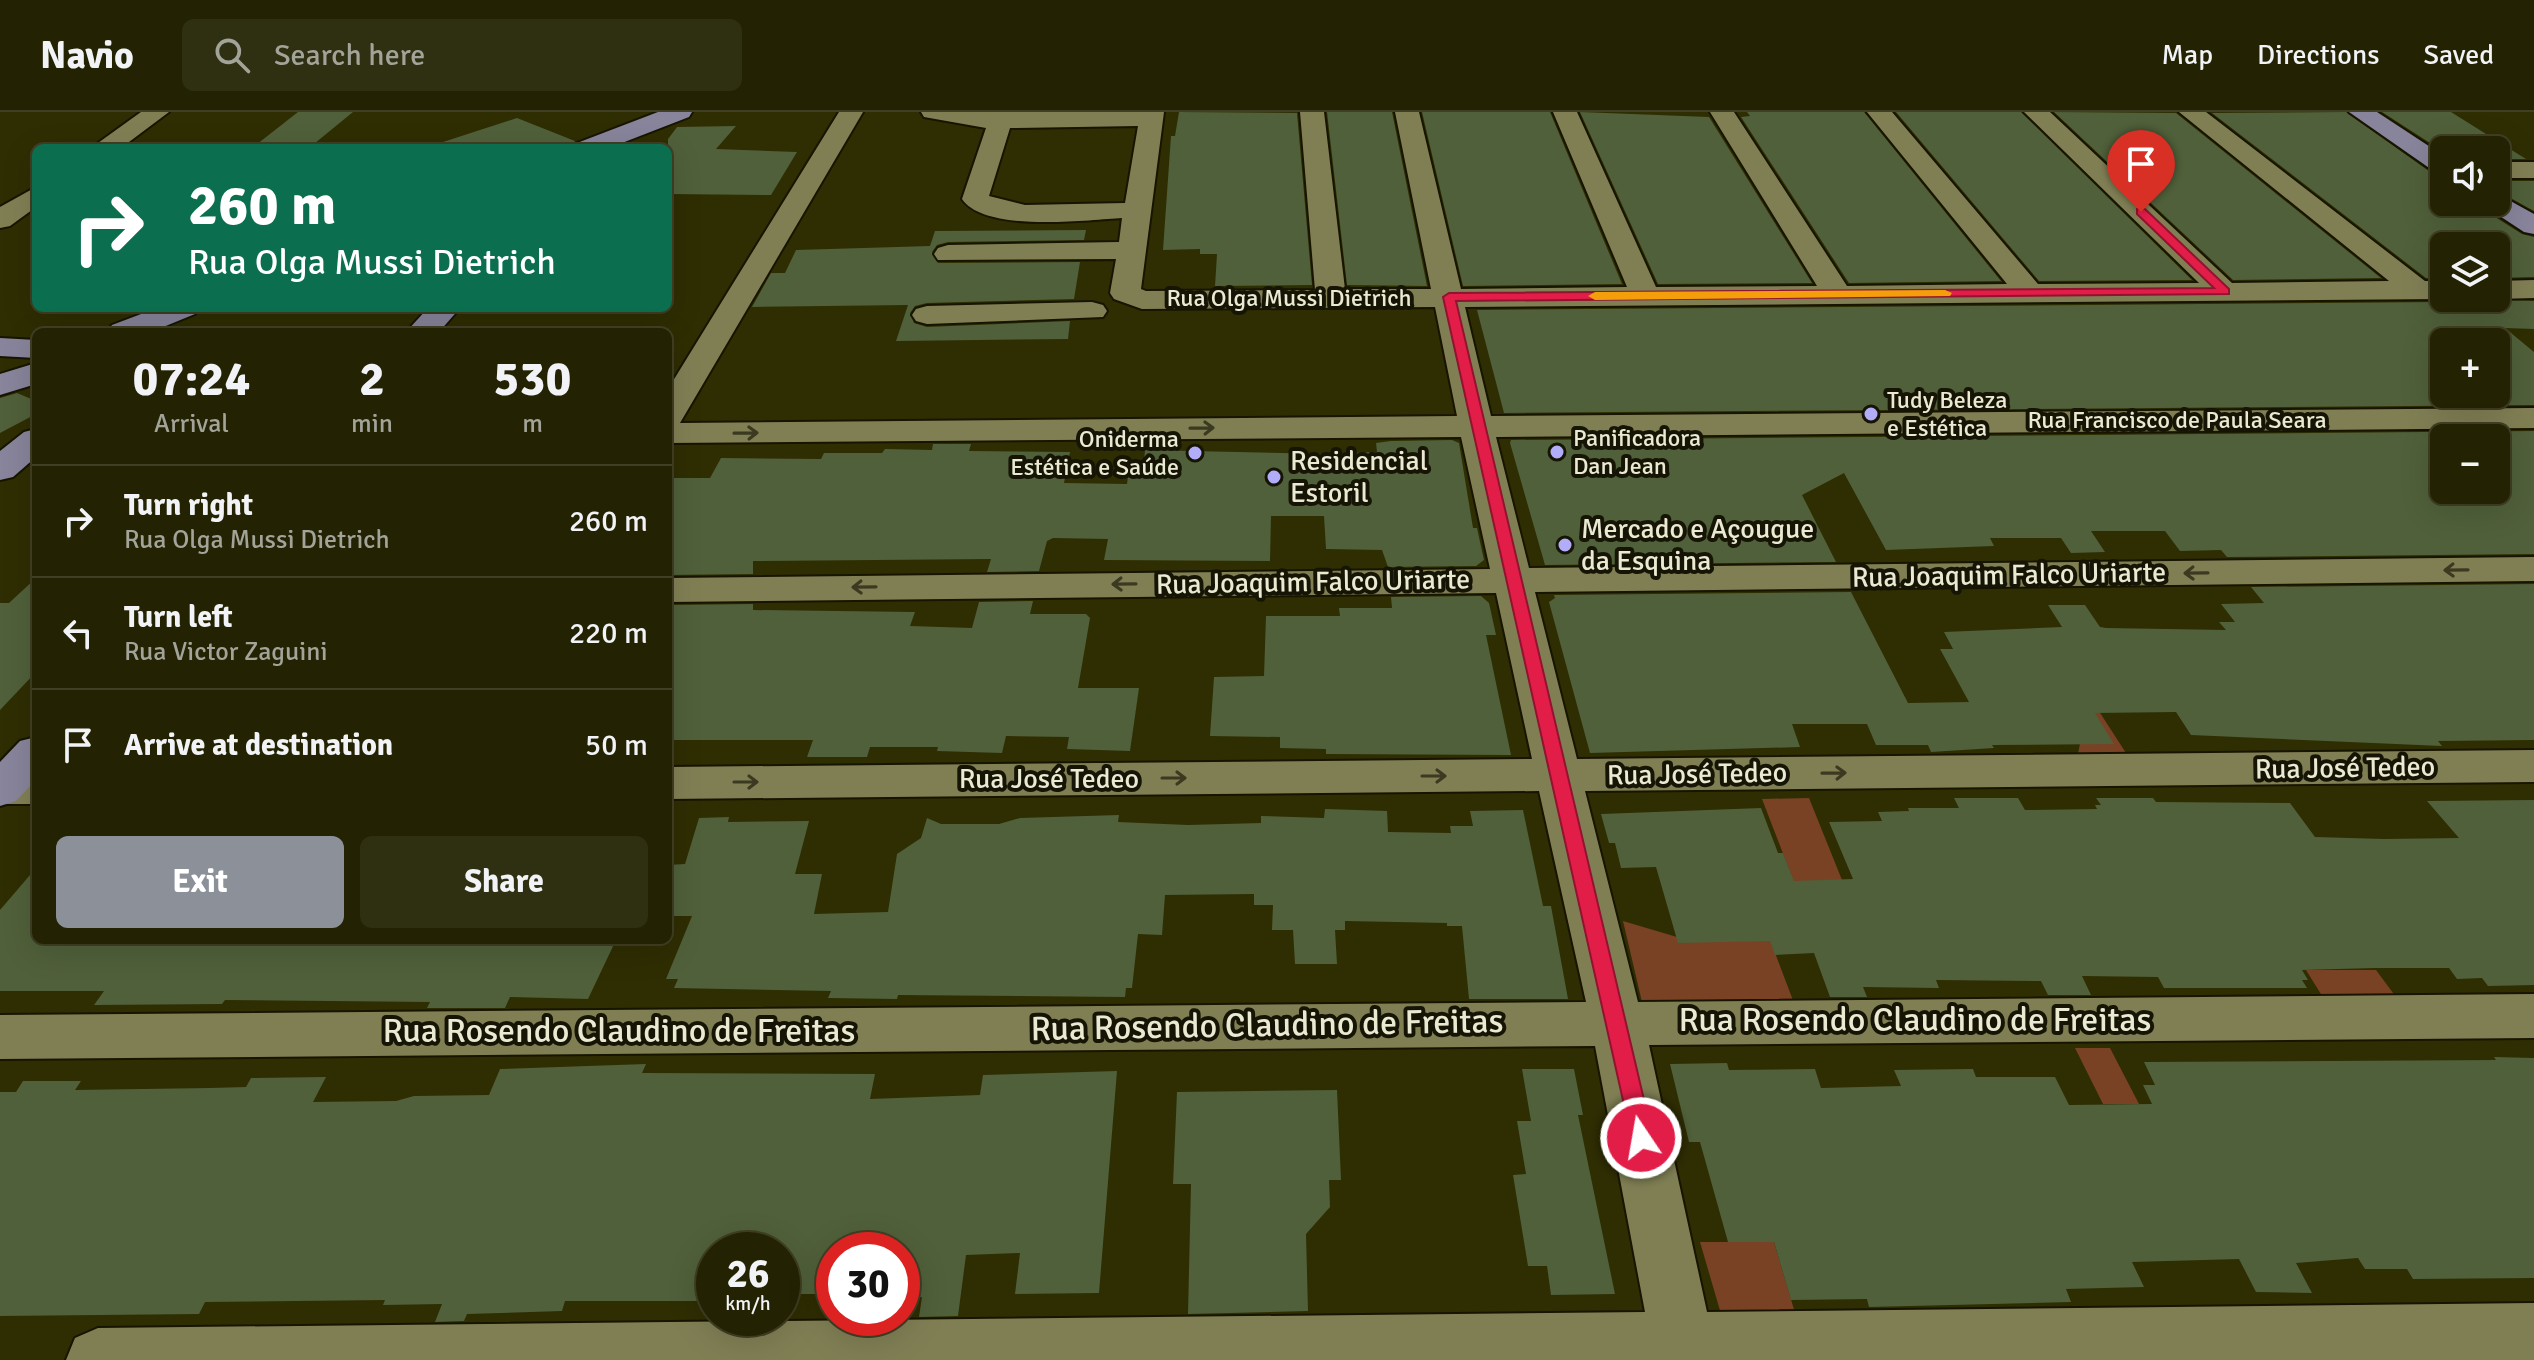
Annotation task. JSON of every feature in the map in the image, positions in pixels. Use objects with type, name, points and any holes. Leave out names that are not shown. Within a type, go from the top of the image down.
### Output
[{"type":"main road","points":[[606,143],[680,112]]},
{"type":"main road","points":[[2361,112],[2430,158]]},
{"type":"main road","points":[[2510,210],[2534,226]]},
{"type":"main road","points":[[133,328],[174,312]]},
{"type":"main road","points":[[426,328],[441,312]]},
{"type":"main road","points":[[0,347],[32,349]]},
{"type":"main road","points":[[0,469],[32,442]]},
{"type":"main road","points":[[12,789],[32,758]]},
{"type":"street","points":[[110,144],[157,112]]},
{"type":"street","points":[[672,409],[851,112]]},
{"type":"street","points":[[927,315],[1091,321],[1118,250],[1151,116],[1000,122],[933,112]]},
{"type":"street","points":[[1312,112],[1331,298]]},
{"type":"street","points":[[1407,112],[1476,426],[1617,1022],[1684,1350]]},
{"type":"street","points":[[1565,112],[1645,295]]},
{"type":"street","points":[[1722,112],[1837,294]]},
{"type":"street","points":[[1879,112],[2030,293]]},
{"type":"street","points":[[2036,112],[2225,292]]},
{"type":"street","points":[[2191,112],[2430,289]]},
{"type":"street","points":[[1000,122],[975,199],[986,206],[1009,211],[1122,210]]},
{"type":"street","points":[[2510,170],[2534,170]]},
{"type":"street","points":[[0,220],[32,198]]},
{"type":"street","points":[[948,254],[1118,250]]},
{"type":"street","name":"Rua Olga Mussi Dietrich","points":[[1118,250],[1125,293],[1142,300],[2430,290]]},
{"type":"street","points":[[2510,290],[2534,289]]},
{"type":"street","name":"Rua Francisco de Paula Seara","points":[[672,433],[2534,418]]},
{"type":"street","name":"Rua Joaquim Falco Uriarte","points":[[672,590],[2534,569]]},
{"type":"street","name":"Rua José Tedeo","points":[[672,783],[2534,766]]},
{"type":"street","name":"Rua Rosendo Claudino de Freitas","points":[[0,1037],[2534,1016]]},
{"type":"street","points":[[98,1360],[1684,1350],[2534,1334]]},
{"type":"shaded area","points":[[2088,702],[2093,702],[2126,753],[2078,754]]},
{"type":"shaded area","points":[[1809,798],[1842,880],[1802,903],[1762,799]]},
{"type":"shaded area","points":[[1623,921],[1677,937],[1769,937],[1794,1003],[1642,1002]]},
{"type":"shaded area","points":[[2306,970],[2376,970],[2396,997],[2324,999]]},
{"type":"shaded area","points":[[2075,1048],[2110,1048],[2139,1104],[2103,1104]]},
{"type":"shaded area","points":[[1700,1242],[1774,1242],[1795,1313],[1721,1314]]},
{"type":"building","points":[[298,112],[353,112],[314,144],[257,144]]},
{"type":"building","points":[[1179,112],[1297,113],[1312,285],[1215,286],[1217,254],[1200,254],[1200,249],[1163,250],[1171,136],[1175,136]]},
{"type":"building","points":[[1327,112],[1392,112],[1427,286],[1347,285]]},
{"type":"building","points":[[1422,112],[1550,112],[1622,284],[1463,286]]},
{"type":"building","points":[[1580,112],[1709,117],[1812,283],[1658,284]]},
{"type":"building","points":[[1747,112],[1864,112],[2001,281],[1849,283],[1741,117],[1750,116]]},
{"type":"building","points":[[1896,112],[2021,112],[2192,280],[2039,281]]},
{"type":"building","points":[[2054,112],[2176,113],[2381,278],[2233,280]]},
{"type":"building","points":[[2346,112],[2430,172],[2430,216],[2494,216],[2522,234],[2534,237],[2534,277],[2510,278],[2510,232],[2430,232],[2430,278],[2426,278],[2212,113]]},
{"type":"building","points":[[2382,112],[2451,112],[2489,136],[2430,136],[2430,143]]},
{"type":"building","points":[[517,118],[575,141],[573,144],[443,142]]},
{"type":"building","points":[[736,126],[716,149],[797,152],[771,195],[672,194],[672,144],[668,144],[668,139],[677,127]]},
{"type":"building","points":[[2510,149],[2526,159],[2510,159]]},
{"type":"building","points":[[2510,181],[2534,181],[2534,211],[2510,198]]},
{"type":"building","points":[[1086,230],[1084,240],[948,242],[937,245],[932,252],[938,263],[1080,262],[1074,299],[927,303],[915,306],[910,313],[914,323],[927,327],[1070,321],[1068,339],[896,341],[908,305],[752,307],[771,273],[785,273],[796,250],[930,246],[935,231]]},
{"type":"building","points":[[2510,300],[2534,301],[2534,329],[2430,328],[2430,406],[1504,413],[1477,310],[2430,302],[2430,312],[2510,312]]},
{"type":"building","points":[[2510,332],[2534,352],[2534,405],[2510,405]]},
{"type":"building","points":[[17,393],[32,399],[32,416],[0,433],[0,398]]},
{"type":"building","points":[[2510,431],[2534,431],[2534,554],[2227,557],[2221,550],[2180,551],[2165,531],[2091,531],[2105,552],[2071,553],[2061,538],[1990,538],[1994,546],[1886,550],[1844,473],[1802,495],[1836,562],[1545,565],[1511,440],[2430,432],[2430,504],[2510,504]]},
{"type":"building","points":[[1452,440],[1459,443],[1473,528],[1477,528],[1484,560],[1476,566],[1388,567],[1382,550],[1326,549],[1324,516],[1271,516],[1270,561],[1104,560],[1108,539],[1053,538],[1047,541],[1039,571],[987,572],[991,559],[753,561],[753,574],[672,575],[672,478],[710,478],[721,458],[821,459],[824,453],[932,450],[933,444],[971,444],[969,451],[1070,452],[1064,483],[1127,484],[1130,461],[1144,461],[1145,450],[1325,454],[1377,452],[1376,443]]},
{"type":"building","points":[[32,582],[32,676],[0,710],[0,603],[9,603]]},
{"type":"building","points":[[2534,584],[2534,740],[2438,741],[2442,746],[2191,735],[2176,712],[2095,713],[2114,744],[1992,745],[1994,748],[1931,752],[1928,745],[1876,745],[1867,724],[1792,724],[1800,747],[1590,753],[1549,602],[1555,598],[1554,595],[1851,592],[1908,703],[1969,702],[1940,649],[1953,649],[1944,632],[2062,627],[2048,605],[2085,605],[2100,627],[2106,628],[2226,630],[2219,622],[2235,622],[2221,604],[2264,603],[2251,587]]},
{"type":"building","points":[[1481,596],[1489,603],[1496,635],[1486,635],[1511,755],[1326,754],[1326,749],[1280,748],[1280,737],[1210,736],[1214,677],[1264,676],[1266,616],[1340,616],[1339,608],[1392,608],[1391,597]]},
{"type":"building","points":[[1033,601],[1030,614],[1086,614],[1090,618],[1078,688],[1139,688],[1130,751],[1067,749],[1069,737],[1006,736],[1002,753],[937,751],[938,747],[870,747],[867,757],[807,757],[813,740],[672,740],[672,605],[753,604],[753,610],[915,612],[910,626],[972,628],[979,602]]},
{"type":"building","points":[[1954,798],[2018,798],[2025,810],[2097,809],[2095,805],[2101,805],[2096,798],[2153,798],[2156,802],[2290,803],[2315,837],[2384,839],[2459,838],[2427,801],[2534,800],[2534,985],[2488,986],[2482,978],[2457,979],[2449,968],[2375,968],[2302,970],[2308,980],[2302,980],[2307,988],[2164,988],[2158,977],[2082,976],[2091,995],[2048,995],[2041,981],[1936,980],[1939,988],[1863,987],[1867,997],[1830,997],[1814,953],[1775,955],[1770,941],[1678,943],[1656,867],[1621,868],[1615,843],[1609,843],[1601,814],[1761,808],[1778,853],[1783,853],[1794,881],[1853,879],[1829,822],[1882,821],[1878,812],[1909,811],[1908,808],[1959,808]]},
{"type":"building","points":[[1325,809],[1387,811],[1388,832],[1451,833],[1450,826],[1473,826],[1470,811],[1523,810],[1543,906],[1551,906],[1568,999],[1469,999],[1462,926],[1447,926],[1447,923],[1345,921],[1345,930],[1335,930],[1337,964],[1295,964],[1293,930],[1272,930],[1273,905],[1254,905],[1254,894],[1165,895],[1162,935],[1138,934],[1132,988],[1126,988],[1125,997],[898,995],[897,999],[828,998],[831,991],[674,988],[678,979],[666,979],[692,916],[672,916],[672,865],[685,864],[699,818],[729,817],[728,822],[809,821],[795,874],[822,874],[814,914],[888,912],[897,854],[921,838],[927,818],[941,824],[999,824],[1020,818],[1119,815],[1118,822],[1188,825],[1261,823],[1261,816],[1324,818]]},
{"type":"building","points":[[32,873],[32,944],[614,944],[588,999],[510,997],[505,1008],[427,1008],[430,1002],[225,1000],[222,1004],[94,1005],[104,991],[0,991],[0,910]]},
{"type":"building","points":[[2494,1057],[2534,1058],[2534,1278],[2413,1279],[2407,1269],[2365,1269],[2358,1258],[2296,1263],[2312,1293],[2256,1292],[2239,1259],[2132,1262],[2144,1287],[2066,1289],[2071,1302],[1869,1307],[1867,1299],[1791,1300],[1774,1242],[1728,1242],[1700,1142],[1689,1142],[1670,1064],[1727,1063],[1729,1070],[1815,1069],[1821,1088],[1901,1086],[1894,1070],[1973,1069],[1976,1077],[2055,1077],[2069,1105],[2152,1104],[2143,1085],[2155,1085],[2144,1062],[2496,1060]]},
{"type":"building","points":[[646,1064],[642,1073],[875,1074],[870,1099],[980,1095],[983,1075],[1117,1071],[1099,1293],[1015,1294],[1020,1253],[966,1255],[958,1316],[920,1317],[920,1232],[816,1232],[816,1294],[800,1294],[800,1232],[696,1232],[696,1301],[565,1301],[562,1311],[467,1314],[464,1321],[435,1322],[442,1304],[383,1305],[385,1300],[205,1302],[199,1314],[0,1316],[0,1092],[16,1092],[23,1081],[81,1081],[75,1090],[246,1087],[251,1078],[326,1077],[313,1102],[396,1101],[414,1096],[489,1095],[500,1069]]},
{"type":"building","points":[[1522,1069],[1574,1069],[1583,1115],[1578,1115],[1615,1294],[1551,1295],[1547,1266],[1528,1266],[1513,1175],[1526,1174],[1517,1121],[1531,1121]]},
{"type":"building","points":[[1337,1090],[1341,1180],[1329,1180],[1330,1207],[1306,1234],[1308,1311],[1188,1314],[1191,1184],[1173,1184],[1177,1092]]},
{"type":"slow traffic","points":[[1595,296],[1945,293]]},
{"type":"place","name":"Tudy Beleza e Estética","points":[[1871,414]]},
{"type":"place","name":"Panificadora Dan Jean","points":[[1557,452]]},
{"type":"place","name":"Oniderma Estética e Saúde","points":[[1195,453]]},
{"type":"place","name":"Residencial Estoril","points":[[1274,477]]},
{"type":"place","name":"Mercado e Açougue da Esquina","points":[[1565,545]]},
{"type":"route","points":[[1641,1138],[1617,1022],[1476,426],[1449,297],[2225,292],[2141,212]]}]
